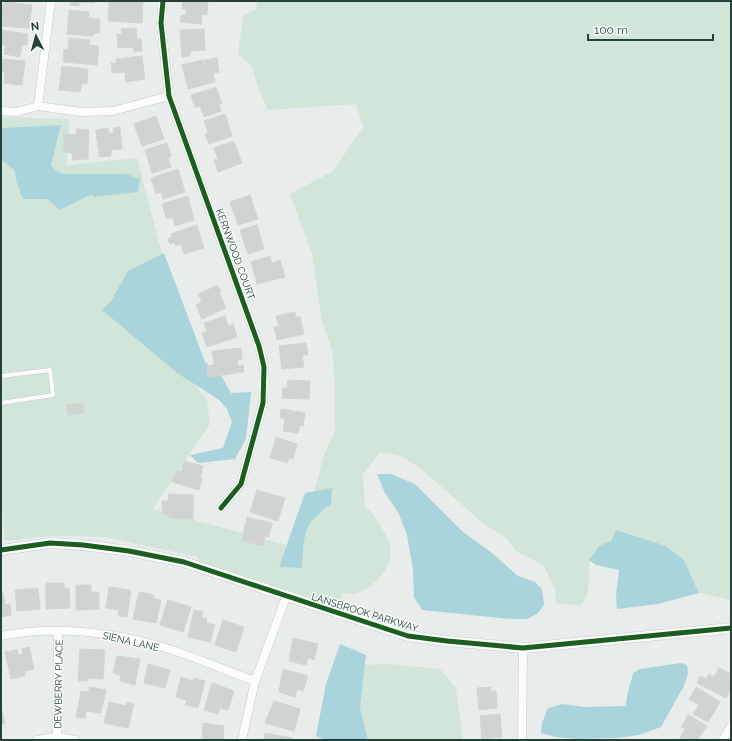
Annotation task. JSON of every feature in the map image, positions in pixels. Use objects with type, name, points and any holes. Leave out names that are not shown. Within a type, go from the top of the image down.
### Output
[{"type":"street","points":[[38,106],[52,1]]},
{"type":"street","name":"KERNWOOD COURT","points":[[163,1],[160,23],[169,96],[259,346],[264,367],[264,403],[241,484],[221,508]]},
{"type":"street","points":[[1,111],[17,112],[38,106],[81,112],[113,111],[169,96]]},
{"type":"street","name":"LANSBROOK PARKWAY","points":[[1,546],[50,544],[83,545],[129,551],[184,562],[286,597],[408,636],[523,648],[731,628]]},
{"type":"street","points":[[242,740],[255,681],[286,597]]},
{"type":"street","name":"SIENA LANE","points":[[1,636],[18,632],[58,631],[103,634],[153,644],[255,681]]},
{"type":"street","name":"DEWBERRY PLACE","points":[[57,736],[58,631]]},
{"type":"street","points":[[522,740],[523,648]]},
{"type":"street","points":[[723,740],[731,726]]},
{"type":"street","points":[[37,740],[57,736],[75,740]]},
{"type":"lane","points":[[1,376],[50,370],[53,395],[1,402]]},
{"type":"green space","points":[[257,1],[731,1],[731,600],[699,593],[690,572],[611,541],[595,551],[592,556],[589,567],[588,592],[581,605],[556,604],[555,588],[543,565],[516,551],[504,536],[484,524],[421,469],[401,456],[380,452],[363,474],[365,508],[370,510],[387,536],[391,548],[390,560],[383,573],[372,585],[359,593],[341,593],[340,609],[198,562],[198,557],[104,537],[49,536],[5,541],[1,498],[1,160],[15,171],[16,181],[23,199],[47,199],[60,210],[92,194],[93,197],[126,174],[62,174],[51,166],[61,125],[1,128],[1,117],[69,119],[67,165],[137,158],[162,254],[128,271],[111,301],[102,310],[177,373],[194,384],[207,400],[210,424],[153,509],[287,545],[279,567],[302,568],[306,531],[309,524],[331,504],[331,488],[314,492],[324,455],[335,431],[334,373],[332,349],[322,322],[312,254],[290,194],[333,171],[363,127],[356,104],[268,110],[259,91],[252,66],[238,54],[243,16],[256,9]]},
{"type":"green space","points":[[387,664],[440,669],[456,688],[463,740],[368,740],[360,708],[365,665]]},
{"type":"water","points":[[61,125],[51,166],[62,174],[126,174],[140,179],[138,192],[93,197],[92,194],[60,210],[47,199],[23,199],[16,181],[15,171],[1,160],[1,128]]},
{"type":"water","points":[[164,253],[205,362],[222,377],[231,393],[251,392],[246,439],[235,459],[198,463],[190,455],[223,448],[232,422],[227,409],[219,400],[177,373],[102,310],[111,301],[128,271]]},
{"type":"water","points":[[377,474],[391,474],[415,484],[463,532],[492,553],[518,576],[535,582],[542,589],[544,605],[537,614],[527,619],[511,619],[422,610],[414,597],[413,570],[407,535],[398,512],[385,493]]},
{"type":"water","points":[[332,488],[331,504],[314,518],[306,531],[302,568],[279,567],[305,493]]},
{"type":"water","points":[[616,530],[666,546],[684,560],[699,593],[658,604],[617,609],[616,595],[619,570],[596,565],[589,560],[599,546],[611,541]]},
{"type":"water","points":[[340,644],[366,655],[360,708],[368,740],[325,740],[316,736],[326,684]]},
{"type":"water","points":[[681,663],[687,665],[688,673],[684,686],[661,727],[639,735],[616,738],[577,739],[556,737],[541,733],[542,723],[548,708],[562,704],[585,707],[626,706],[633,673],[640,669]]},
{"type":"building","points":[[70,1],[95,1],[94,3],[79,2],[79,6],[70,5]]},
{"type":"building","points":[[109,1],[143,1],[142,23],[108,21]]},
{"type":"building","points":[[183,1],[208,1],[207,15],[202,14],[201,24],[180,22],[181,15],[186,15],[186,9],[182,9]]},
{"type":"building","points":[[5,2],[32,5],[29,28],[2,26],[3,14],[1,14],[1,5],[4,5]]},
{"type":"building","points":[[69,10],[89,12],[88,18],[100,19],[99,33],[94,33],[93,36],[67,34]]},
{"type":"building","points":[[136,28],[137,40],[141,39],[142,51],[134,52],[133,47],[118,48],[117,34],[122,34],[121,29]]},
{"type":"building","points":[[204,29],[205,50],[190,51],[190,56],[182,57],[180,30]]},
{"type":"building","points":[[1,30],[28,34],[27,45],[22,45],[20,57],[4,54],[6,45],[1,45]]},
{"type":"building","points":[[69,38],[90,40],[89,45],[99,46],[97,65],[63,62],[64,49],[68,50]]},
{"type":"building","points":[[142,56],[145,79],[126,82],[125,72],[112,73],[111,63],[116,63],[116,59]]},
{"type":"building","points":[[217,58],[219,72],[213,73],[213,70],[206,71],[205,60]]},
{"type":"building","points":[[1,59],[25,61],[22,85],[4,83],[5,72],[1,71]]},
{"type":"building","points":[[203,60],[206,72],[212,70],[215,82],[188,89],[182,65]]},
{"type":"building","points":[[62,66],[88,69],[87,84],[82,83],[80,92],[59,90]]},
{"type":"building","points":[[216,87],[222,103],[219,105],[221,111],[204,117],[200,106],[195,108],[191,95]]},
{"type":"building","points":[[225,114],[232,136],[209,144],[205,134],[208,133],[204,121]]},
{"type":"building","points":[[156,116],[164,139],[142,146],[134,124]]},
{"type":"building","points":[[120,127],[122,149],[111,150],[111,156],[99,157],[96,130],[108,128],[109,133],[114,133],[113,128]]},
{"type":"building","points":[[77,129],[89,130],[88,159],[72,160],[73,153],[64,152],[64,134],[76,135]]},
{"type":"building","points":[[234,141],[242,163],[218,172],[214,160],[218,159],[214,148]]},
{"type":"building","points":[[167,143],[171,156],[168,157],[171,167],[152,173],[145,150]]},
{"type":"building","points":[[178,169],[185,192],[163,199],[161,192],[156,194],[151,178]]},
{"type":"building","points":[[250,195],[258,219],[238,225],[230,202]]},
{"type":"building","points":[[188,196],[194,220],[175,226],[173,217],[167,219],[162,204]]},
{"type":"building","points":[[197,225],[204,248],[184,254],[181,244],[176,246],[174,242],[170,244],[168,239],[172,237],[171,234]]},
{"type":"building","points":[[257,225],[264,249],[248,254],[240,230]]},
{"type":"building","points":[[270,256],[272,263],[280,260],[285,277],[257,284],[251,262]]},
{"type":"building","points":[[218,285],[221,292],[219,293],[226,308],[202,319],[196,305],[202,302],[198,294]]},
{"type":"building","points":[[295,312],[296,317],[300,317],[304,334],[277,340],[274,327],[279,326],[276,316]]},
{"type":"building","points":[[225,316],[228,326],[233,324],[237,337],[207,347],[202,333],[207,331],[204,323]]},
{"type":"building","points":[[306,343],[308,355],[302,355],[304,367],[282,369],[279,346]]},
{"type":"building","points":[[241,348],[242,359],[237,360],[238,366],[243,365],[244,372],[208,377],[207,366],[214,365],[212,351]]},
{"type":"building","points":[[288,380],[310,381],[309,399],[282,398],[283,388],[287,388]]},
{"type":"building","points":[[83,403],[84,413],[68,415],[66,405]]},
{"type":"building","points":[[281,409],[305,413],[303,426],[300,425],[298,433],[283,431],[285,419],[280,418]]},
{"type":"building","points":[[276,437],[297,444],[293,459],[289,458],[287,463],[270,458]]},
{"type":"building","points":[[184,461],[203,466],[199,490],[172,482],[176,471],[181,472]]},
{"type":"building","points":[[257,490],[285,498],[278,521],[250,512]]},
{"type":"building","points":[[169,494],[193,495],[193,519],[169,518],[169,514],[162,514],[162,501],[168,501]]},
{"type":"building","points":[[247,517],[272,523],[269,537],[265,536],[263,546],[242,541]]},
{"type":"building","points":[[46,583],[64,583],[64,588],[69,588],[70,608],[46,609]]},
{"type":"building","points":[[76,585],[91,585],[91,592],[99,592],[99,609],[76,610]]},
{"type":"building","points":[[109,587],[131,590],[127,617],[118,616],[119,610],[106,608]]},
{"type":"building","points":[[38,588],[40,609],[17,611],[15,590]]},
{"type":"building","points":[[139,592],[154,595],[153,598],[161,600],[156,623],[133,619]]},
{"type":"building","points":[[3,593],[5,605],[10,604],[11,615],[1,617],[1,594]]},
{"type":"building","points":[[168,600],[191,607],[183,632],[160,625]]},
{"type":"building","points":[[194,610],[203,612],[202,618],[207,619],[206,623],[215,625],[210,642],[188,637]]},
{"type":"building","points":[[223,620],[244,627],[236,652],[215,645]]},
{"type":"building","points":[[293,638],[318,644],[314,660],[308,658],[306,665],[289,661]]},
{"type":"building","points":[[29,647],[34,669],[24,671],[25,676],[11,679],[5,652],[17,650],[18,655],[23,654],[22,649]]},
{"type":"building","points":[[80,649],[105,650],[103,679],[87,678],[87,681],[78,681]]},
{"type":"building","points":[[117,656],[140,659],[135,685],[120,681],[121,675],[113,673]]},
{"type":"building","points":[[148,664],[170,670],[165,688],[144,683]]},
{"type":"building","points":[[719,668],[731,674],[731,688],[726,698],[697,683],[700,676],[706,679],[709,674],[714,677]]},
{"type":"building","points":[[283,669],[308,676],[303,691],[297,689],[295,697],[279,692]]},
{"type":"building","points":[[181,677],[193,681],[194,678],[205,681],[198,708],[185,705],[187,700],[176,697]]},
{"type":"building","points":[[212,683],[234,691],[228,710],[220,708],[218,714],[204,710]]},
{"type":"building","points":[[89,687],[106,690],[101,713],[86,711],[85,718],[76,717],[81,691],[89,692]]},
{"type":"building","points":[[491,687],[491,692],[496,691],[497,708],[479,710],[477,688]]},
{"type":"building","points":[[696,687],[720,702],[708,722],[693,714],[699,705],[689,699]]},
{"type":"building","points":[[274,701],[300,709],[294,731],[265,723]]},
{"type":"building","points":[[109,702],[126,706],[127,702],[134,704],[128,728],[104,723]]},
{"type":"building","points":[[1,709],[5,723],[1,724]]},
{"type":"building","points":[[500,714],[502,737],[482,739],[480,716]]},
{"type":"building","points":[[688,715],[707,726],[697,740],[680,738],[685,729],[681,727]]},
{"type":"building","points":[[203,723],[224,726],[223,739],[202,740]]},
{"type":"building","points":[[265,733],[292,738],[291,740],[264,740]]},
{"type":"cycle path","points":[[163,1],[161,23],[169,96],[259,346],[264,367],[263,403],[241,484],[221,508]]},
{"type":"cycle path","points":[[1,550],[50,543],[83,545],[129,551],[184,562],[408,636],[447,641],[523,648],[731,628]]}]
